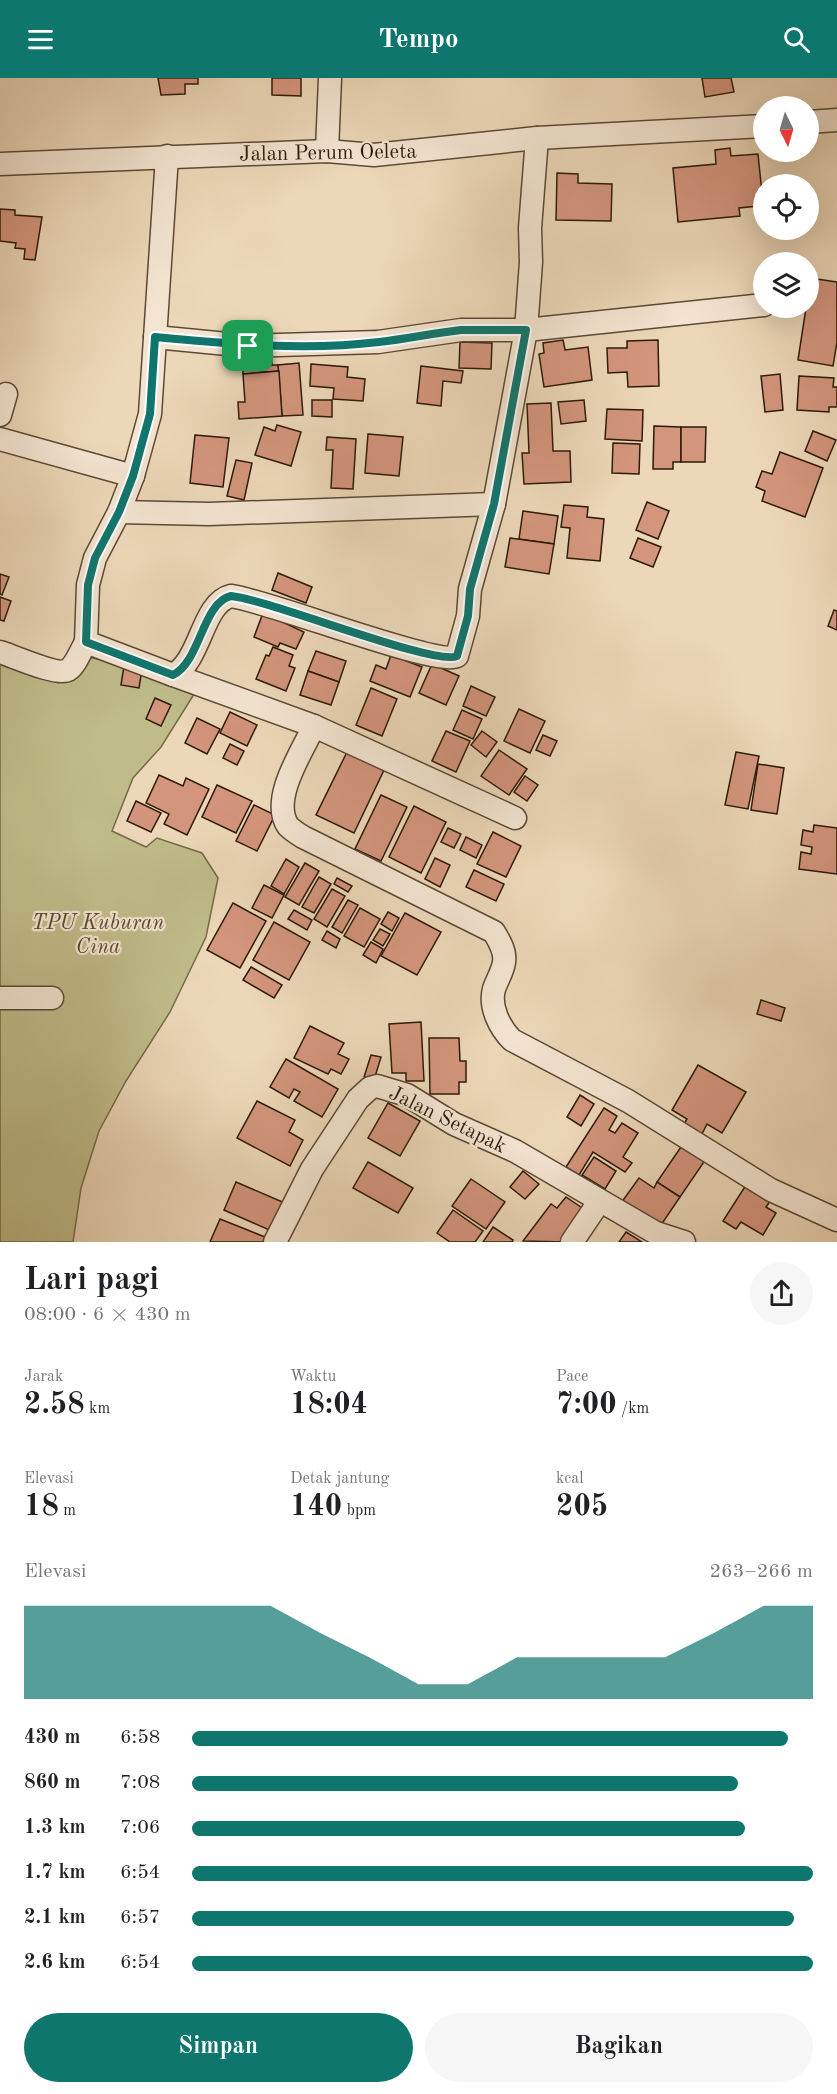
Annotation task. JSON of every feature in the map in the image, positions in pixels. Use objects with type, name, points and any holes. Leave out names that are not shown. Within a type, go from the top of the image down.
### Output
[{"type":"street","points":[[327,151],[327,102],[330,78]]},
{"type":"street","points":[[819,121],[837,120]]},
{"type":"street","name":"Jalan Perum Oeleta","points":[[0,164],[327,151],[374,155],[537,138],[753,127]]},
{"type":"street","points":[[173,675],[185,666],[214,609],[223,599],[231,596],[332,624],[427,655],[452,658],[457,656],[463,643],[470,589],[494,504],[526,330],[531,262],[530,228],[537,138]]},
{"type":"street","points":[[0,652],[63,671],[73,665],[86,642],[88,585],[95,558],[119,512],[133,476],[150,414],[167,156]]},
{"type":"street","points":[[155,337],[259,346],[378,342],[461,330],[526,330],[753,307]]},
{"type":"street","points":[[0,439],[133,476]]},
{"type":"street","points":[[119,512],[209,514],[494,504]]},
{"type":"street","points":[[86,642],[314,726],[515,818]]},
{"type":"street","points":[[314,726],[283,793],[283,814],[289,827],[303,837],[494,932],[504,950],[505,962],[493,992],[494,1009],[502,1030],[512,1040],[628,1101],[771,1190],[837,1220]]},
{"type":"street","points":[[0,998],[52,998]]},
{"type":"street","name":"Jalan Setapak","points":[[275,1242],[323,1152],[358,1099],[370,1088],[378,1086],[407,1095],[454,1124],[515,1151],[583,1189],[599,1202],[656,1233],[684,1242]]},
{"type":"street","points":[[572,1242],[599,1202]]},
{"type":"green space","name":"TPU Kuburan Cina","points":[[87,657],[136,667],[196,691],[161,747],[133,778],[112,831],[146,847],[157,838],[202,853],[218,878],[206,937],[170,1012],[126,1081],[99,1131],[81,1188],[73,1242],[0,1242],[0,660],[58,683]]},
{"type":"building","points":[[158,78],[198,78],[198,84],[185,84],[185,94],[161,95]]},
{"type":"building","points":[[272,78],[301,78],[301,96],[272,95]]},
{"type":"building","points":[[702,78],[731,78],[734,92],[705,97]]},
{"type":"building","points":[[730,148],[731,156],[753,154],[753,162],[759,162],[760,174],[753,174],[753,207],[739,208],[740,216],[678,222],[673,168],[716,164],[715,150]]},
{"type":"building","points":[[557,173],[578,174],[578,183],[612,184],[611,221],[556,220]]},
{"type":"building","points":[[0,209],[15,210],[15,215],[42,217],[35,260],[24,259],[25,249],[15,248],[16,243],[0,241]]},
{"type":"building","points":[[819,279],[837,282],[837,342],[833,366],[798,360],[804,318],[819,318]]},
{"type":"building","points":[[563,340],[565,350],[588,347],[592,380],[544,387],[539,354],[544,353],[543,343]]},
{"type":"building","points":[[658,340],[659,386],[628,387],[627,372],[608,373],[607,348],[627,348],[627,341]]},
{"type":"building","points":[[460,342],[492,343],[491,369],[459,368]]},
{"type":"building","points":[[271,348],[272,365],[278,365],[279,371],[243,374],[242,350]]},
{"type":"building","points":[[299,363],[303,415],[282,416],[278,365]]},
{"type":"building","points":[[311,364],[348,367],[347,377],[365,379],[363,401],[333,399],[334,388],[310,386]]},
{"type":"building","points":[[421,366],[463,371],[461,383],[443,381],[441,406],[417,403]]},
{"type":"building","points":[[279,371],[282,416],[239,419],[238,402],[245,402],[243,374]]},
{"type":"building","points":[[780,374],[783,410],[765,412],[761,376]]},
{"type":"building","points":[[799,376],[834,378],[833,387],[837,387],[837,407],[829,407],[829,412],[797,410]]},
{"type":"building","points":[[312,400],[332,400],[332,417],[312,416]]},
{"type":"building","points":[[584,400],[586,421],[561,424],[558,402]]},
{"type":"building","points":[[551,403],[553,451],[570,451],[571,482],[524,484],[522,453],[529,453],[527,404]]},
{"type":"building","points":[[607,409],[643,410],[642,441],[605,439]]},
{"type":"building","points":[[277,425],[301,432],[291,466],[255,455],[264,427],[275,431]]},
{"type":"building","points":[[654,426],[681,427],[681,462],[673,462],[673,469],[653,469]]},
{"type":"building","points":[[681,427],[706,427],[705,462],[681,462]]},
{"type":"building","points":[[813,431],[836,440],[827,461],[805,451]]},
{"type":"building","points":[[368,434],[403,437],[399,476],[365,473]]},
{"type":"building","points":[[195,435],[229,438],[223,487],[190,483]]},
{"type":"building","points":[[327,437],[356,439],[353,489],[331,488],[333,450],[326,450]]},
{"type":"building","points":[[613,443],[640,444],[639,474],[612,473]]},
{"type":"building","points":[[780,452],[823,468],[805,517],[762,501],[765,491],[756,487],[762,471],[772,474]]},
{"type":"building","points":[[236,460],[252,463],[244,500],[227,496]]},
{"type":"building","points":[[647,502],[669,511],[658,539],[636,530]]},
{"type":"building","points":[[564,505],[588,507],[587,517],[604,519],[600,561],[567,558],[570,528],[561,527]]},
{"type":"building","points":[[523,511],[558,516],[554,544],[519,539]]},
{"type":"building","points":[[510,538],[554,544],[549,574],[505,567]]},
{"type":"building","points":[[638,538],[661,547],[653,567],[630,558]]},
{"type":"building","points":[[278,573],[312,587],[306,603],[272,590]]},
{"type":"building","points":[[0,574],[9,577],[2,595],[0,594]]},
{"type":"building","points":[[0,597],[11,601],[4,621],[0,620]]},
{"type":"building","points":[[834,610],[837,611],[837,630],[828,626]]},
{"type":"building","points":[[263,613],[304,632],[296,649],[280,643],[278,647],[254,637]]},
{"type":"building","points":[[273,647],[293,655],[289,666],[295,668],[286,691],[256,679],[266,655],[269,656]]},
{"type":"building","points":[[316,651],[346,661],[339,682],[308,671]]},
{"type":"building","points":[[391,655],[422,667],[410,697],[370,681],[376,665],[386,669]]},
{"type":"building","points":[[432,664],[459,676],[446,705],[419,693]]},
{"type":"building","points":[[124,666],[142,669],[139,688],[121,685]]},
{"type":"building","points":[[308,671],[339,682],[331,705],[300,695]]},
{"type":"building","points":[[471,686],[495,697],[486,716],[463,706]]},
{"type":"building","points":[[371,688],[397,699],[382,736],[356,725]]},
{"type":"building","points":[[155,698],[171,705],[161,726],[146,719]]},
{"type":"building","points":[[519,709],[545,721],[530,753],[504,741]]},
{"type":"building","points":[[462,710],[482,719],[473,739],[453,730]]},
{"type":"building","points":[[230,712],[257,725],[247,746],[220,733]]},
{"type":"building","points":[[197,718],[220,729],[207,754],[185,743]]},
{"type":"building","points":[[446,731],[470,741],[456,772],[432,761]]},
{"type":"building","points":[[482,731],[497,742],[486,757],[471,745]]},
{"type":"building","points":[[543,735],[557,741],[550,756],[536,750]]},
{"type":"building","points":[[230,744],[244,751],[237,765],[223,758]]},
{"type":"building","points":[[499,750],[527,769],[509,795],[481,776]]},
{"type":"building","points":[[347,752],[384,770],[354,833],[316,815]]},
{"type":"building","points":[[736,752],[759,756],[748,809],[725,805]]},
{"type":"building","points":[[758,764],[784,768],[777,814],[751,810]]},
{"type":"building","points":[[159,775],[183,786],[186,778],[209,789],[187,835],[164,824],[169,814],[146,803]]},
{"type":"building","points":[[525,776],[538,785],[527,801],[514,792]]},
{"type":"building","points":[[217,785],[252,801],[236,833],[202,817]]},
{"type":"building","points":[[381,795],[407,807],[381,861],[355,849]]},
{"type":"building","points":[[136,801],[161,813],[151,832],[127,821]]},
{"type":"building","points":[[254,805],[275,815],[257,851],[236,841]]},
{"type":"building","points":[[414,806],[446,822],[421,873],[389,857]]},
{"type":"building","points":[[814,825],[837,828],[837,874],[799,869],[801,852],[811,854],[812,847],[801,845],[803,830],[813,832]]},
{"type":"building","points":[[448,828],[461,834],[454,848],[441,842]]},
{"type":"building","points":[[493,832],[521,846],[506,877],[477,864]]},
{"type":"building","points":[[466,837],[482,845],[476,858],[460,850]]},
{"type":"building","points":[[435,858],[450,865],[440,887],[425,879]]},
{"type":"building","points":[[286,859],[299,867],[284,894],[271,886]]},
{"type":"building","points":[[305,863],[319,871],[299,905],[285,897]]},
{"type":"building","points":[[474,870],[504,884],[496,901],[466,887]]},
{"type":"building","points":[[319,877],[331,884],[314,913],[302,907]]},
{"type":"building","points":[[337,878],[352,886],[348,892],[334,884]]},
{"type":"building","points":[[264,885],[284,895],[272,918],[252,908]]},
{"type":"building","points":[[332,889],[345,896],[327,927],[314,919]]},
{"type":"building","points":[[348,900],[358,905],[342,933],[332,927]]},
{"type":"building","points":[[233,903],[266,921],[240,968],[207,950]]},
{"type":"building","points":[[360,908],[380,919],[364,947],[344,936]]},
{"type":"building","points":[[294,910],[312,920],[307,930],[288,919]]},
{"type":"building","points":[[388,912],[399,918],[392,931],[381,924]]},
{"type":"building","points":[[405,913],[441,932],[417,975],[381,956]]},
{"type":"building","points":[[274,922],[310,942],[289,980],[253,960]]},
{"type":"building","points":[[380,929],[390,934],[383,946],[373,940]]},
{"type":"building","points":[[327,931],[340,939],[336,948],[322,940]]},
{"type":"building","points":[[371,942],[383,949],[376,963],[363,955]]},
{"type":"building","points":[[251,967],[282,985],[274,998],[243,980]]},
{"type":"building","points":[[761,1000],[785,1008],[781,1021],[757,1014]]},
{"type":"building","points":[[421,1022],[424,1081],[406,1081],[406,1073],[392,1073],[389,1024]]},
{"type":"building","points":[[310,1026],[344,1043],[338,1054],[349,1059],[341,1074],[331,1069],[328,1074],[294,1058]]},
{"type":"building","points":[[429,1038],[459,1038],[460,1061],[466,1061],[466,1082],[459,1082],[459,1094],[430,1094]]},
{"type":"building","points":[[371,1055],[381,1057],[374,1080],[364,1077]]},
{"type":"building","points":[[286,1059],[338,1089],[322,1117],[294,1101],[300,1092],[294,1089],[289,1098],[270,1087]]},
{"type":"building","points":[[698,1065],[746,1092],[722,1133],[707,1124],[702,1134],[684,1124],[687,1119],[672,1110]]},
{"type":"building","points":[[580,1095],[594,1104],[581,1126],[567,1117]]},
{"type":"building","points":[[257,1101],[295,1120],[289,1132],[303,1140],[290,1166],[237,1138]]},
{"type":"building","points":[[388,1103],[420,1121],[400,1156],[368,1138]]},
{"type":"building","points":[[604,1108],[617,1116],[609,1130],[615,1133],[622,1123],[638,1133],[623,1157],[632,1163],[625,1172],[593,1152],[579,1175],[566,1167]]},
{"type":"building","points":[[683,1144],[706,1159],[680,1197],[657,1182]]},
{"type":"building","points":[[594,1157],[616,1171],[605,1189],[582,1175]]},
{"type":"building","points":[[368,1162],[413,1188],[398,1213],[353,1188]]},
{"type":"building","points":[[523,1171],[539,1184],[525,1199],[510,1187]]},
{"type":"building","points":[[639,1178],[654,1188],[657,1182],[680,1197],[659,1228],[621,1203]]},
{"type":"building","points":[[471,1179],[505,1202],[486,1229],[452,1206]]},
{"type":"building","points":[[236,1182],[287,1204],[274,1232],[224,1210]]},
{"type":"building","points":[[746,1185],[771,1200],[766,1207],[776,1213],[763,1235],[741,1222],[736,1229],[723,1221]]},
{"type":"building","points":[[566,1197],[588,1212],[566,1242],[523,1241],[551,1204],[557,1208]]},
{"type":"building","points":[[453,1210],[483,1231],[475,1242],[450,1242],[437,1233]]},
{"type":"building","points":[[220,1219],[270,1239],[269,1242],[210,1242]]},
{"type":"building","points":[[493,1227],[513,1240],[512,1242],[483,1242]]},
{"type":"building","points":[[626,1232],[642,1242],[619,1242]]},
{"type":"route","points":[[461,330],[526,330],[494,504],[470,589],[463,643],[457,656],[442,658],[427,655],[332,624],[231,596],[223,599],[214,609],[185,666],[173,675],[86,642],[88,585],[95,558],[119,512],[133,476],[150,414],[151,367],[155,337],[248,346],[378,342],[461,330]]}]
